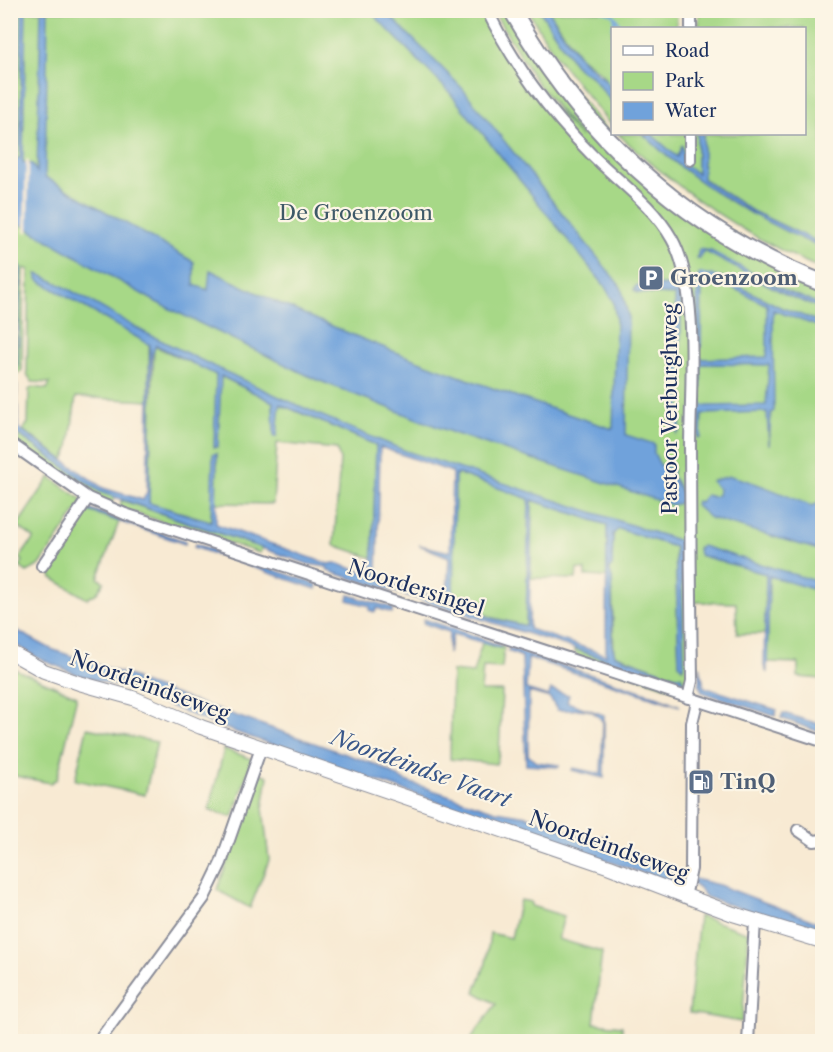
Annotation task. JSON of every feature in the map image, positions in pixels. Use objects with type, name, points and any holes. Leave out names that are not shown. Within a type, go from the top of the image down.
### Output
[{"type":"main road","points":[[512,10],[562,89],[623,157],[704,223],[753,252],[822,283]]},
{"type":"main road","points":[[525,10],[571,83],[611,129]]},
{"type":"main road","points":[[617,135],[675,188],[712,215],[759,242],[822,271]]},
{"type":"street","name":"Pastoor Verburghweg","points":[[487,10],[539,93],[567,128],[655,214],[672,240],[685,271],[689,289],[693,700],[688,886]]},
{"type":"street","points":[[691,10],[691,27]]},
{"type":"street","points":[[690,135],[690,160]]},
{"type":"street","name":"Noordersingel","points":[[12,446],[88,498],[125,514],[822,741]]},
{"type":"street","points":[[42,566],[88,498]]},
{"type":"street","name":"Noordeindseweg","points":[[10,652],[44,671],[160,708],[201,727],[261,748],[550,846],[688,886],[755,926],[822,941]]},
{"type":"street","points":[[98,1041],[204,898],[221,863],[261,748]]},
{"type":"street","points":[[798,830],[814,841],[822,840]]},
{"type":"street","points":[[748,1041],[755,926]]},
{"type":"green space","name":"De Groenzoom","points":[[10,11],[485,11],[520,71],[581,137],[535,80],[493,11],[510,11],[650,184],[822,286],[822,587],[699,555],[766,574],[765,634],[737,634],[736,603],[695,602],[689,678],[685,689],[680,691],[578,658],[574,649],[682,685],[681,678],[614,654],[612,578],[609,573],[614,531],[619,529],[675,547],[679,664],[682,666],[680,543],[425,461],[268,396],[100,316],[149,342],[149,401],[76,397],[69,448],[64,460],[23,430],[28,423],[29,390],[32,387],[47,389],[50,383],[32,382],[27,374],[29,270],[24,268],[22,370],[18,374],[11,368],[14,335],[16,335],[16,368],[21,270],[10,260]]},
{"type":"green space","points":[[528,11],[540,11],[573,62],[580,70],[591,76],[611,101],[611,126],[557,58]]},
{"type":"green space","points":[[549,11],[677,11],[676,27],[611,27],[611,89],[601,73],[580,57]]},
{"type":"green space","points":[[699,11],[822,11],[822,244],[752,211],[702,178],[703,135],[806,135],[806,27],[699,27]]},
{"type":"green space","points":[[619,135],[644,135],[684,169],[727,199],[750,213],[822,248],[822,269],[739,227],[689,193]]},
{"type":"green space","points":[[652,135],[697,135],[697,174],[684,164],[682,145],[677,157]]},
{"type":"green space","points":[[154,346],[216,374],[219,404],[220,376],[273,402],[275,437],[279,404],[376,445],[373,558],[334,545],[340,460],[337,449],[277,443],[273,504],[216,503],[217,453],[211,521],[149,503]]},
{"type":"green space","points":[[19,435],[95,489],[115,497],[111,504],[96,498],[20,446],[17,441]]},
{"type":"green space","points":[[459,474],[529,499],[526,626],[494,618],[453,601],[455,475]]},
{"type":"green space","points":[[50,477],[81,499],[82,503],[40,565],[27,572],[20,567],[23,561],[20,558],[34,538],[17,526]]},
{"type":"green space","points":[[121,500],[262,548],[260,553],[120,508]]},
{"type":"green space","points":[[532,500],[607,525],[607,577],[585,576],[585,570],[577,569],[576,579],[531,578]]},
{"type":"green space","points":[[86,507],[86,510],[119,522],[98,578],[104,582],[97,593],[87,599],[52,578],[47,566]]},
{"type":"green space","points":[[769,575],[822,592],[822,679],[798,677],[798,663],[767,662]]},
{"type":"green space","points":[[482,643],[500,648],[500,645],[504,646],[502,668],[483,667],[481,691],[502,691],[499,754],[496,764],[450,759],[452,671],[473,673]]},
{"type":"green space","points":[[10,667],[77,696],[57,779],[50,783],[11,775]]},
{"type":"green space","points":[[87,728],[157,742],[145,795],[75,780]]},
{"type":"green space","points":[[224,749],[252,759],[233,817],[209,810]]},
{"type":"green space","points":[[260,773],[268,776],[263,808],[269,860],[250,908],[217,890]]},
{"type":"green space","points":[[520,900],[531,902],[531,906],[564,916],[558,939],[602,952],[594,1023],[622,1026],[622,1031],[614,1041],[469,1041],[496,1004],[475,992],[486,963],[490,933],[511,938]]},
{"type":"green space","points":[[699,916],[749,933],[742,1022],[689,1013]]},
{"type":"water","points":[[22,11],[26,11],[23,162],[32,164],[37,172],[41,11],[48,11],[45,177],[194,262],[194,285],[208,290],[210,270],[308,316],[408,357],[613,429],[616,318],[613,301],[604,285],[450,93],[370,11],[385,11],[462,88],[621,287],[628,315],[626,435],[654,444],[654,453],[660,465],[673,469],[672,476],[685,498],[684,502],[672,505],[456,434],[315,379],[156,302],[11,219],[10,156],[13,159],[20,158]]},
{"type":"water","points":[[540,11],[549,11],[576,53],[606,81],[611,101],[591,76],[580,70]]},
{"type":"water","points":[[644,135],[652,135],[677,157],[682,145],[684,164],[697,174],[697,135],[703,135],[703,179],[752,211],[822,244],[822,248],[750,213],[705,185]]},
{"type":"water","points":[[699,249],[711,251],[788,292],[822,305],[822,309],[789,296],[706,252],[702,252],[700,259],[697,258]]},
{"type":"water","points":[[11,256],[19,263],[21,270],[18,369],[18,270],[11,263]]},
{"type":"water","points":[[700,273],[721,277],[780,307],[822,323],[822,328],[773,310],[774,411],[771,413],[769,445],[767,412],[702,414],[701,438],[698,438],[698,396],[701,396],[701,404],[705,406],[766,405],[769,365],[704,364],[701,366],[701,388],[699,389],[699,359],[767,357],[767,305],[717,280],[705,279],[702,282],[701,347],[698,347],[697,279]]},
{"type":"water","points":[[37,274],[44,276],[148,334],[212,366],[406,451],[677,540],[681,543],[684,664],[682,668],[679,664],[675,547],[619,529],[613,534],[612,566],[609,569],[612,578],[612,645],[615,655],[674,676],[681,676],[684,684],[675,684],[564,645],[328,571],[327,567],[308,564],[100,492],[11,429],[11,423],[16,422],[17,384],[18,428],[103,488],[143,500],[147,492],[150,345],[37,279]],"holes":[[[156,345],[216,375],[214,447],[218,447],[221,376],[273,402],[274,437],[277,436],[280,404],[376,445],[372,575],[335,563],[328,564],[216,524],[217,453],[213,454],[211,522],[149,503],[152,355]],[[380,447],[452,472],[450,552],[419,545],[449,557],[447,600],[387,583],[377,577]],[[459,474],[529,499],[526,626],[490,618],[453,601],[455,475]],[[532,500],[607,525],[606,655],[529,629]]]},
{"type":"water","points":[[675,285],[679,287],[681,295],[680,431],[677,434],[675,295],[638,293],[634,290],[636,286]]},
{"type":"water","points":[[730,476],[812,506],[821,502],[822,488],[822,551],[710,518],[695,505],[696,501],[700,502],[706,495],[713,497],[718,495],[719,489],[711,481]]},
{"type":"water","points":[[87,508],[185,541],[185,544],[86,510]]},
{"type":"water","points":[[195,544],[317,584],[316,589],[194,547]]},
{"type":"water","points":[[702,546],[822,583],[822,592],[769,576],[767,673],[764,666],[766,574],[699,555],[698,548]]},
{"type":"water","points":[[349,595],[393,608],[392,613],[377,608],[375,612],[369,610],[370,606],[348,600]]},
{"type":"water","points":[[424,619],[500,645],[501,648],[453,634],[448,654],[449,632],[423,623]]},
{"type":"water","points":[[10,627],[51,649],[136,678],[136,686],[139,687],[142,683],[377,765],[405,781],[496,811],[527,816],[589,839],[596,840],[605,835],[610,848],[619,854],[719,885],[822,924],[822,935],[706,897],[690,883],[679,880],[668,882],[213,724],[134,691],[81,676],[40,659],[11,642]]},
{"type":"water","points":[[509,648],[680,706],[528,658],[526,689],[548,696],[551,690],[569,695],[567,702],[604,715],[604,778],[572,770],[573,768],[601,774],[603,722],[598,716],[581,709],[557,710],[550,698],[529,692],[528,755],[536,762],[559,765],[559,767],[526,765],[522,657],[508,651]]},
{"type":"water","points":[[700,666],[704,687],[777,710],[775,716],[702,692],[699,684]]},
{"type":"water","points":[[783,713],[822,725],[822,733],[781,718]]},
{"type":"pier","points":[[26,159],[29,160],[28,233],[24,231]]},
{"type":"waterway","points":[[601,10],[612,13],[621,27]]},
{"type":"waterway","points":[[613,27],[615,18]]},
{"type":"waterway","points":[[608,1042],[612,1036]]},
{"type":"place","name":"Groenzoom","points":[[651,278]]},
{"type":"place","name":"TinQ","points":[[701,782]]},
{"type":"water label","name":"Noordeindse Vaart","points":[[421,768]]}]
